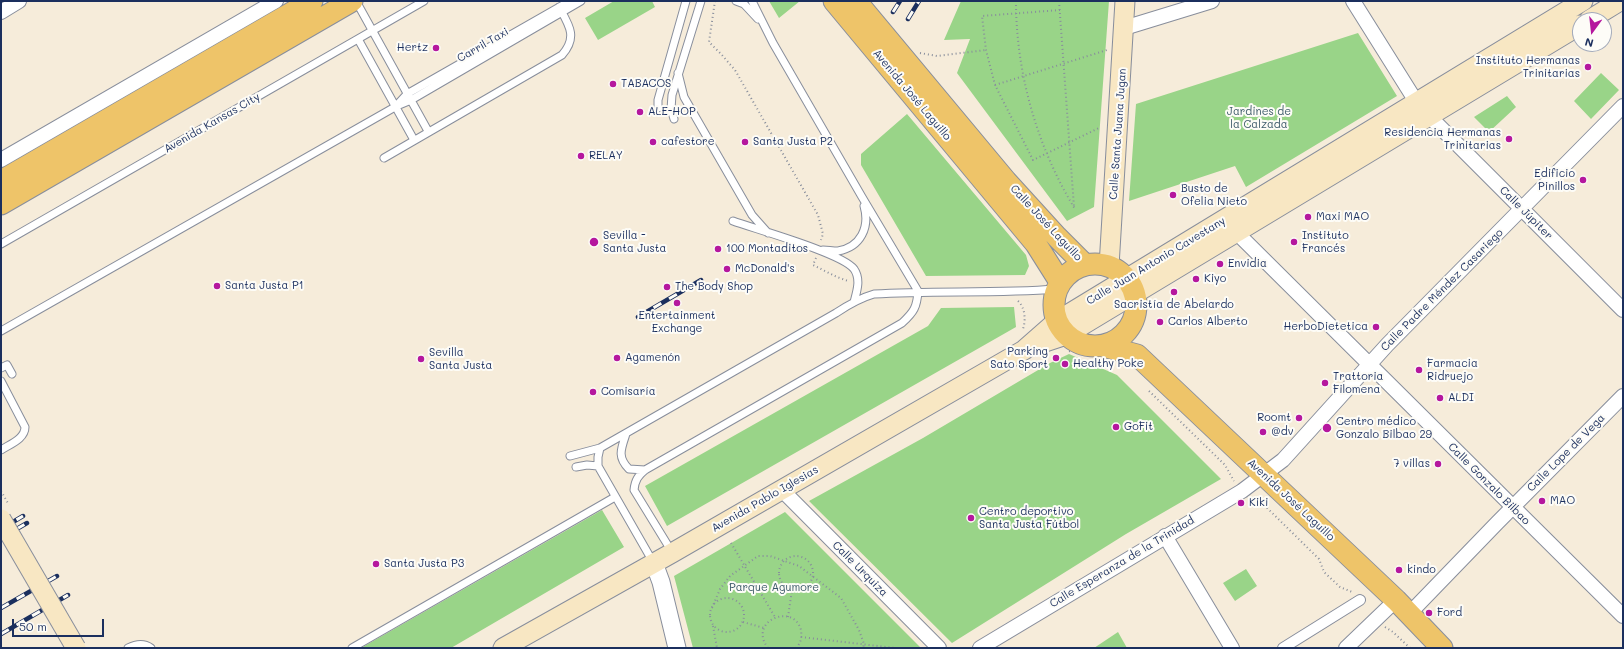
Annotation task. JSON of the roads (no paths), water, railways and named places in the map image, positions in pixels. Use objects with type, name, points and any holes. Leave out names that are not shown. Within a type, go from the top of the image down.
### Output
[{"type":"main road","points":[[1,181],[312,1]]},
{"type":"main road","points":[[1,204],[352,1]]},
{"type":"main road","name":"Avenida José Laguillo","points":[[834,1],[998,185]]},
{"type":"main road","name":"Avenida José Laguillo","points":[[856,1],[998,185]]},
{"type":"main road","name":"Calle Santa Juana Jugan","points":[[1109,266],[1125,1]]},
{"type":"main road","name":"Calle Juan Antonio Cavestany","points":[[1131,286],[1236,232],[1423,109],[1583,1]]},
{"type":"main road","points":[[1602,12],[1620,1]]},
{"type":"main road","name":"Calle Juan Antonio Cavestany","points":[[1026,349],[1423,109],[1572,29]]},
{"type":"main road","name":"Calle José Laguillo","points":[[998,185],[1085,265]]},
{"type":"main road","name":"Calle José Laguillo","points":[[998,185],[1036,244],[1058,286]]},
{"type":"main road","points":[[1097,264],[1109,266],[1118,271],[1131,286],[1136,309],[1132,324],[1137,355],[1103,346],[1090,346],[1077,342],[1061,328],[1054,311],[1054,300],[1058,286],[1071,271],[1085,265],[1097,264]]},
{"type":"main road","points":[[1103,346],[1120,338],[1132,324]]},
{"type":"main road","name":"Avenida Pablo Iglesias","points":[[503,648],[672,553],[1026,349]]},
{"type":"main road","name":"Avenida José Laguillo","points":[[1137,355],[1403,607],[1442,648]]},
{"type":"main road","points":[[1,519],[76,648]]},
{"type":"street","points":[[1,12],[19,1]]},
{"type":"street","points":[[1,160],[260,5],[276,1]]},
{"type":"street","points":[[1124,28],[1212,1]]},
{"type":"street","name":"Calle Júpiter","points":[[1353,1],[1423,109],[1623,310]]},
{"type":"street","name":"Calle Padre Méndez Casariego","points":[[1263,475],[1283,460],[1370,365],[1387,344],[1623,106]]},
{"type":"street","name":"Calle Gonzalo Bilbao","points":[[1236,232],[1512,508],[1623,616]]},
{"type":"street","name":"Calle Lope de Vega","points":[[1346,648],[1403,607],[1512,508],[1623,396]]},
{"type":"street","name":"Calle Esperanza de la Trinidad","points":[[980,648],[1242,491],[1263,475]]},
{"type":"street","name":"Calle Urquiza","points":[[782,490],[938,648]]},
{"type":"street","points":[[1165,536],[1232,648]]},
{"type":"street","points":[[654,563],[661,582],[677,648]]},
{"type":"street","points":[[1283,648],[1360,600]]},
{"type":"lane","points":[[356,1],[428,131]]},
{"type":"lane","name":"Avenida Kansas City","points":[[1,244],[424,1]]},
{"type":"lane","points":[[560,10],[570,1]]},
{"type":"lane","points":[[1,331],[560,10],[581,1]]},
{"type":"lane","points":[[658,108],[658,100],[686,1]]},
{"type":"lane","points":[[736,1],[744,4],[763,25]]},
{"type":"lane","points":[[672,553],[634,490],[634,481],[645,470],[902,323],[914,312],[918,300],[918,291],[763,25],[752,1]]},
{"type":"lane","points":[[674,119],[671,109],[672,95],[703,2]]},
{"type":"lane","points":[[384,158],[428,131],[562,55],[568,48],[572,37],[569,26],[560,10]]},
{"type":"lane","points":[[358,39],[414,140]]},
{"type":"lane","points":[[678,74],[684,97],[752,215],[768,233]]},
{"type":"lane","points":[[818,250],[838,250],[856,244],[866,230],[867,214],[862,197]]},
{"type":"lane","points":[[733,221],[818,250],[847,264],[853,269],[858,278],[858,291],[854,302]]},
{"type":"lane","points":[[570,456],[600,448],[854,302],[874,294],[918,291],[1026,291],[1058,286]]},
{"type":"lane","points":[[1,368],[7,365],[12,374]]},
{"type":"lane","points":[[1,381],[26,428],[22,437],[1,450]]},
{"type":"lane","points":[[626,434],[620,451],[623,461],[629,469],[645,470]]},
{"type":"lane","points":[[600,448],[598,466],[654,563]]},
{"type":"lane","points":[[576,467],[586,465],[598,466]]},
{"type":"lane","points":[[352,648],[615,497]]},
{"type":"lane","points":[[128,648],[133,645],[143,644],[151,648]]},
{"type":"railway","points":[[893,12],[900,1]]},
{"type":"railway","points":[[908,19],[919,1]]},
{"type":"railway","points":[[638,317],[701,280]]},
{"type":"railway","points":[[1,529],[23,516]]},
{"type":"railway","points":[[1,538],[27,523]]},
{"type":"railway","points":[[1,608],[57,576]]},
{"type":"railway","points":[[1,634],[68,595]]},
{"type":"place","name":"Hertz","points":[[436,48]]},
{"type":"place","name":"Instituto Hermanas Trinitarias","points":[[1588,67]]},
{"type":"place","name":"TABACOS","points":[[613,84]]},
{"type":"place","name":"ALE-HOP","points":[[640,112]]},
{"type":"place","name":"Residencia Hermanas Trinitarias","points":[[1509,139]]},
{"type":"place","name":"cafestore","points":[[653,142]]},
{"type":"place","name":"Santa Justa P2","points":[[745,142]]},
{"type":"place","name":"RELAY","points":[[581,156]]},
{"type":"place","name":"Edificio Pinillos","points":[[1583,180]]},
{"type":"place","name":"Busto de Ofelia Nieto","points":[[1173,195]]},
{"type":"place","name":"Maxi MAO","points":[[1308,217]]},
{"type":"place","name":"Sevilla - Santa Justa","points":[[594,242]]},
{"type":"place","name":"Instituto Francés","points":[[1294,242]]},
{"type":"place","name":"100 Montaditos","points":[[718,249]]},
{"type":"place","name":"Envidia","points":[[1220,264]]},
{"type":"place","name":"McDonald's","points":[[727,269]]},
{"type":"place","name":"Kiyo","points":[[1196,279]]},
{"type":"place","name":"Santa Justa P1","points":[[217,286]]},
{"type":"place","name":"The Body Shop","points":[[667,287]]},
{"type":"place","name":"Sacristía de Abelardo","points":[[1174,292]]},
{"type":"place","name":"Entertainment Exchange","points":[[677,303]]},
{"type":"place","name":"Carlos Alberto","points":[[1160,322]]},
{"type":"place","name":"HerboDietetica","points":[[1376,327]]},
{"type":"place","name":"Agamenón","points":[[617,358]]},
{"type":"place","name":"Parking Sato Sport","points":[[1056,358]]},
{"type":"place","name":"Sevilla Santa Justa","points":[[421,359]]},
{"type":"place","name":"Healthy Poke","points":[[1065,364]]},
{"type":"place","name":"Farmacia Ridruejo","points":[[1419,370]]},
{"type":"place","name":"Trattoria Filomena","points":[[1325,383]]},
{"type":"place","name":"Comisaría","points":[[593,392]]},
{"type":"place","name":"ALDI","points":[[1440,398]]},
{"type":"place","name":"Roomt","points":[[1299,418]]},
{"type":"place","name":"GoFit","points":[[1116,427]]},
{"type":"place","name":"Centro médico Gonzalo Bilbao 29","points":[[1327,428]]},
{"type":"place","name":"@dv","points":[[1263,432]]},
{"type":"place","name":"7 villas","points":[[1438,464]]},
{"type":"place","name":"MAO","points":[[1542,501]]},
{"type":"place","name":"Kiki","points":[[1241,503]]},
{"type":"place","name":"Centro deportivo Santa Justa Fútbol","points":[[971,518]]},
{"type":"place","name":"Santa Justa P3","points":[[376,564]]},
{"type":"place","name":"kindo","points":[[1399,570]]},
{"type":"place","name":"Ford","points":[[1429,613]]},
{"type":"park label","name":"Jardines de la Calzada","points":[[1259,118]]},
{"type":"park label","name":"Parque Agumore","points":[[774,588]]}]
